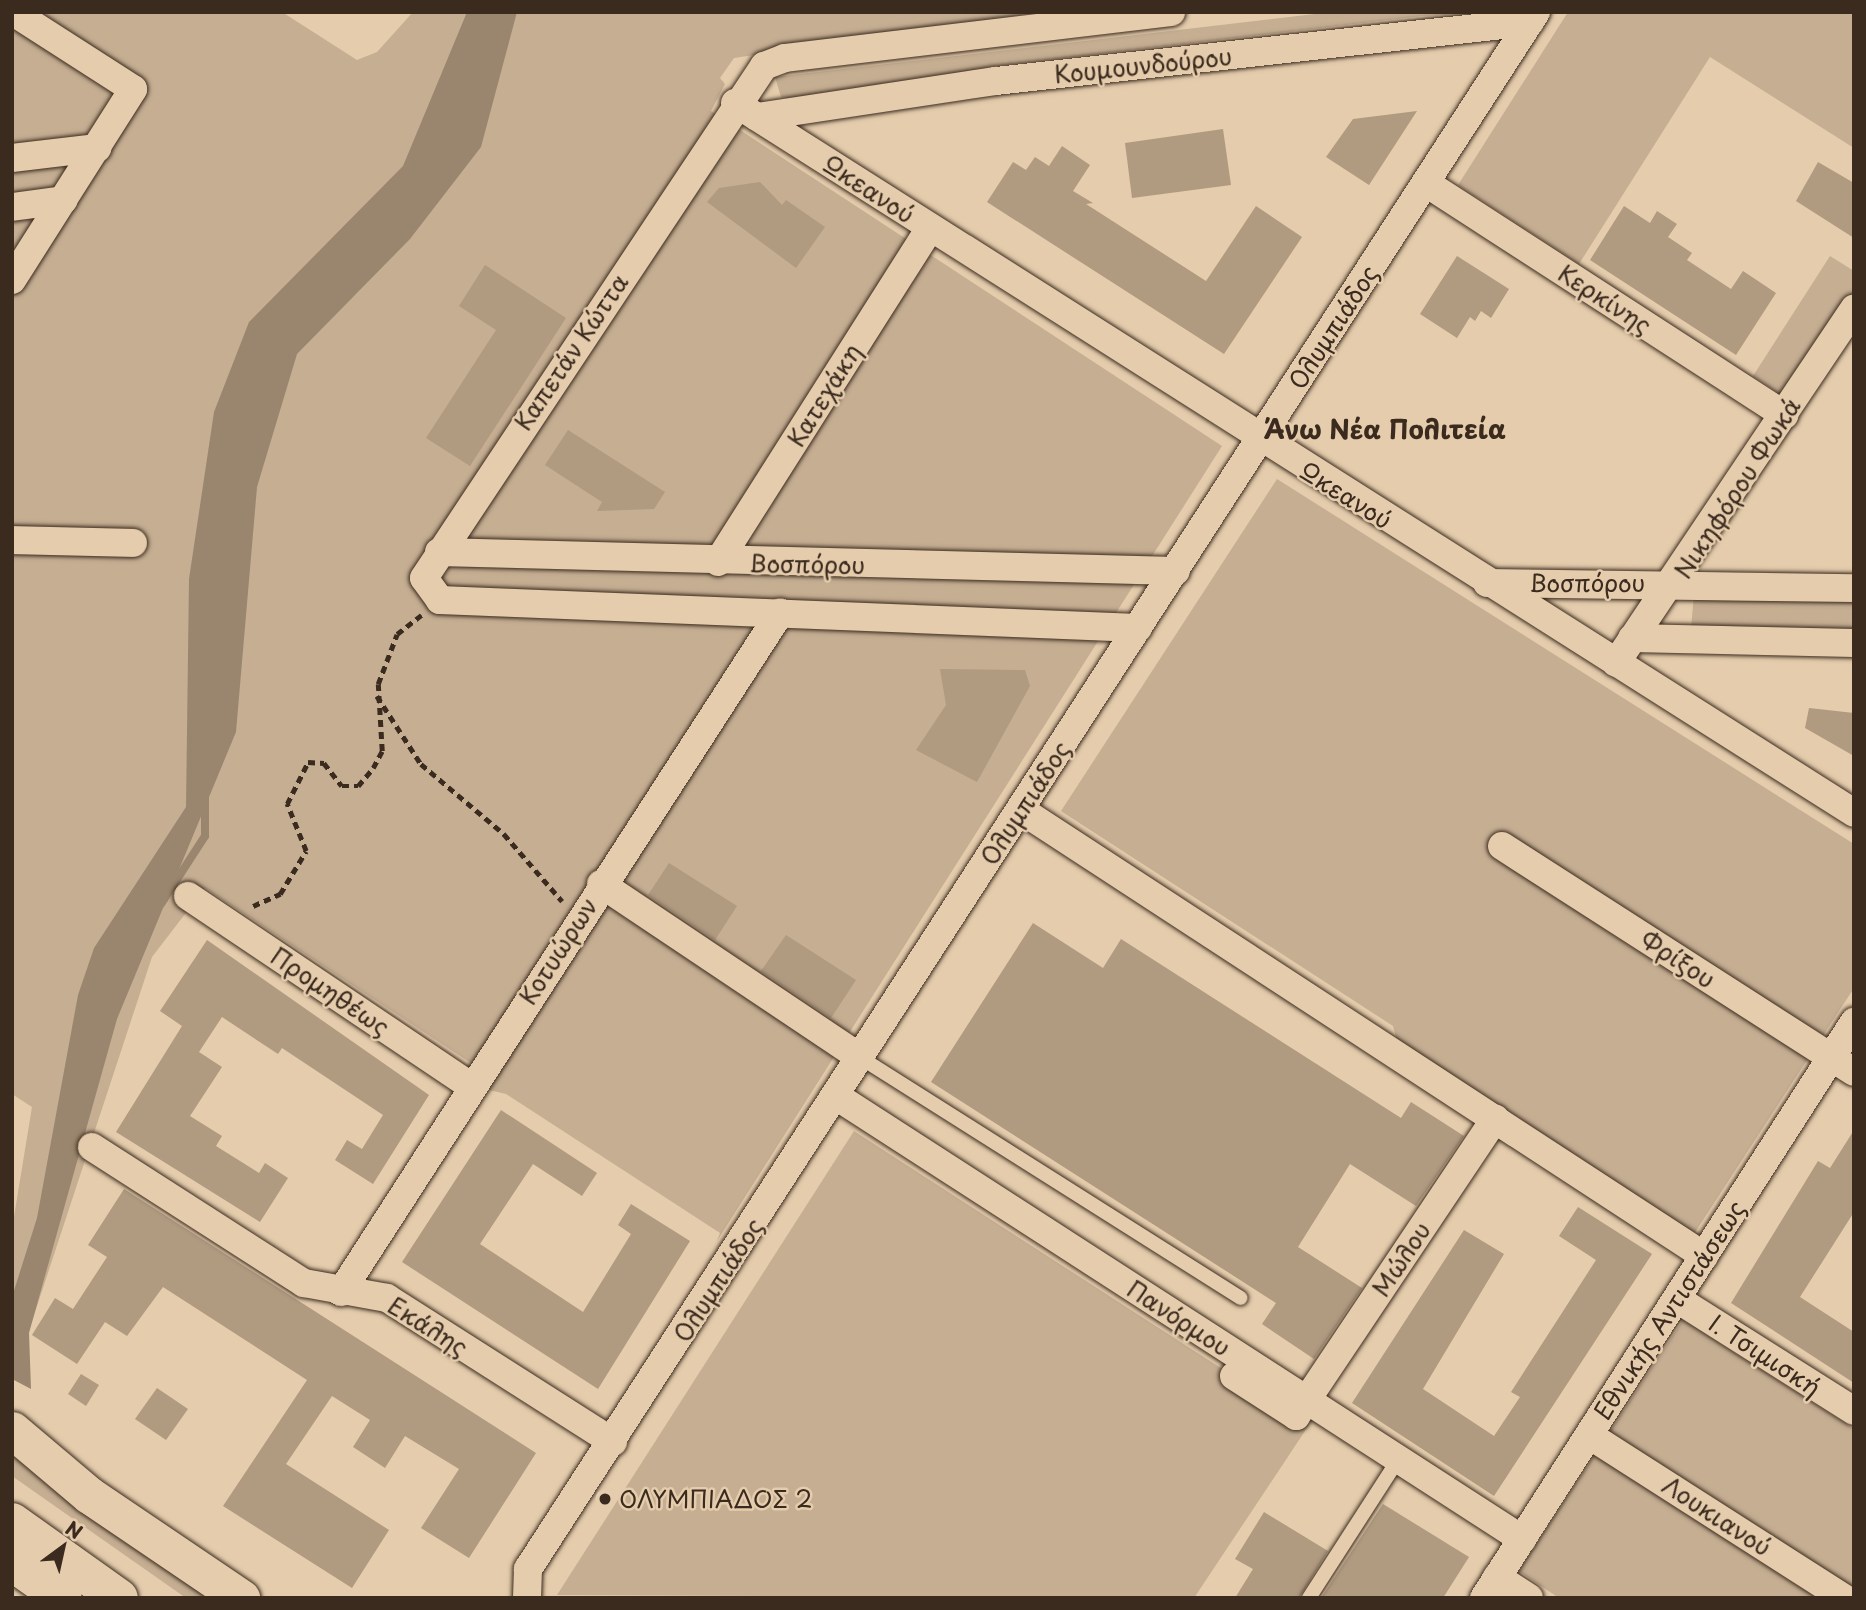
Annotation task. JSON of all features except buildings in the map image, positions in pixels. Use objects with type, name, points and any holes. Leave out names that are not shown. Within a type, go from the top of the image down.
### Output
[{"type":"highway","points":[[12,1522],[120,1598]]},
{"type":"highway","points":[[12,1562],[63,1598]]},
{"type":"street","points":[[12,280],[134,89],[13,12]]},
{"type":"street","name":"Κουμουνδούρου","points":[[1171,12],[1139,13],[785,58],[756,72],[746,110],[1533,17]]},
{"type":"street","name":"Ολυμπιάδος","points":[[530,1597],[528,1569],[1533,17]]},
{"type":"street","name":"Ωκεανού","points":[[746,110],[1259,440],[1854,813]]},
{"type":"street","name":"Καπετάν Κώττα","points":[[440,600],[424,578],[439,552],[746,110]]},
{"type":"street","points":[[12,158],[97,148]]},
{"type":"street","name":"Κερκίνης","points":[[1426,183],[1784,415]]},
{"type":"street","points":[[12,207],[64,200]]},
{"type":"street","name":"Κατεχάκη","points":[[719,562],[930,228]]},
{"type":"street","name":"Νικηφόρου Φωκά","points":[[1616,663],[1675,582],[1854,309]]},
{"type":"street","points":[[12,540],[133,543]]},
{"type":"street","name":"Βοσπόρου","points":[[439,552],[719,562],[1175,571]]},
{"type":"street","name":"Βοσπόρου","points":[[1488,583],[1675,582],[1854,588]]},
{"type":"street","name":"Βοσπόρου","points":[[440,600],[1138,628]]},
{"type":"street","name":"Κοτυώρων","points":[[341,1292],[579,918],[780,613]]},
{"type":"street","points":[[1632,638],[1854,643]]},
{"type":"street","points":[[1021,810],[1704,1256]]},
{"type":"street","name":"Φρίξου","points":[[1502,846],[1842,1065]]},
{"type":"street","points":[[601,884],[861,1058]]},
{"type":"street","name":"Προμηθέως","points":[[196,901],[471,1086]]},
{"type":"street","name":"Εθνικής Αντιστάσεως","points":[[1491,1588],[1704,1256],[1842,1065],[1854,1022]]},
{"type":"street","name":"Πανόρμου","points":[[836,1096],[1522,1539]]},
{"type":"street","name":"Μώλου","points":[[1308,1399],[1495,1119]]},
{"type":"street","name":"Εκάλης","points":[[92,1147],[304,1283],[341,1292],[387,1298],[612,1442]]},
{"type":"street","name":"Ι. Τσιμισκή","points":[[1677,1299],[1854,1412]]},
{"type":"street","points":[[12,1430],[89,1495],[241,1598]]},
{"type":"street","name":"Λουκιανού","points":[[1589,1435],[1844,1598]]},
{"type":"street","points":[[1491,1588],[1529,1598]]},
{"type":"lane","points":[[861,1058],[1240,1298]]},
{"type":"lane","points":[[1309,1598],[1398,1460]]},
{"type":"path","points":[[196,901],[266,904],[296,877],[306,851],[287,804],[298,778],[308,762],[324,763],[342,786],[358,786],[382,751],[376,696],[397,634],[440,600]]},
{"type":"path","points":[[376,696],[421,764],[504,834],[579,918]]},
{"type":"shaded area","points":[[12,12],[282,12],[357,60],[377,52],[413,12],[1041,12],[734,58],[720,78],[725,84],[711,111],[1222,446],[717,1241],[720,1233],[506,1094],[485,1089],[492,1077],[205,888],[152,957],[12,1382],[12,1229],[32,1107],[12,1094]]},
{"type":"shaded area","points":[[467,12],[517,12],[481,147],[410,239],[297,354],[257,487],[236,732],[117,1019],[29,1333],[31,1389],[12,1379],[12,1297],[37,1218],[78,995],[94,948],[186,807],[189,579],[214,412],[249,322],[403,166]]},
{"type":"shaded area","points":[[1332,12],[1504,12],[1422,16],[987,67],[971,76],[799,100],[781,97],[775,77]]},
{"type":"shaded area","points":[[1568,12],[1854,12],[1854,148],[1710,57],[1579,264],[1458,185]]},
{"type":"shaded area","points":[[1830,256],[1854,271],[1854,295],[1786,398],[1753,376]]},
{"type":"shaded area","points":[[1277,479],[1854,844],[1854,988],[1692,1237],[1399,1048],[1393,1026],[1061,811]]},
{"type":"shaded area","points":[[1694,593],[1854,598],[1854,633],[1691,629]]},
{"type":"shaded area","points":[[854,1131],[1309,1425],[1194,1598],[557,1595]]},
{"type":"shaded area","points":[[1683,1320],[1854,1429],[1854,1598],[1559,1598],[1519,1571]]},
{"type":"shaded area","points":[[12,1453],[226,1598],[186,1598],[12,1476]]},
{"type":"waterway","points":[[161,904],[205,836],[205,794]]},
{"type":"place","name":"ΟΛΥΜΠΙΑΔΟΣ 2","points":[[605,1499]]},
{"type":"district","name":"Άνω Νέα Πολιτεία","points":[[1385,429]]}]
